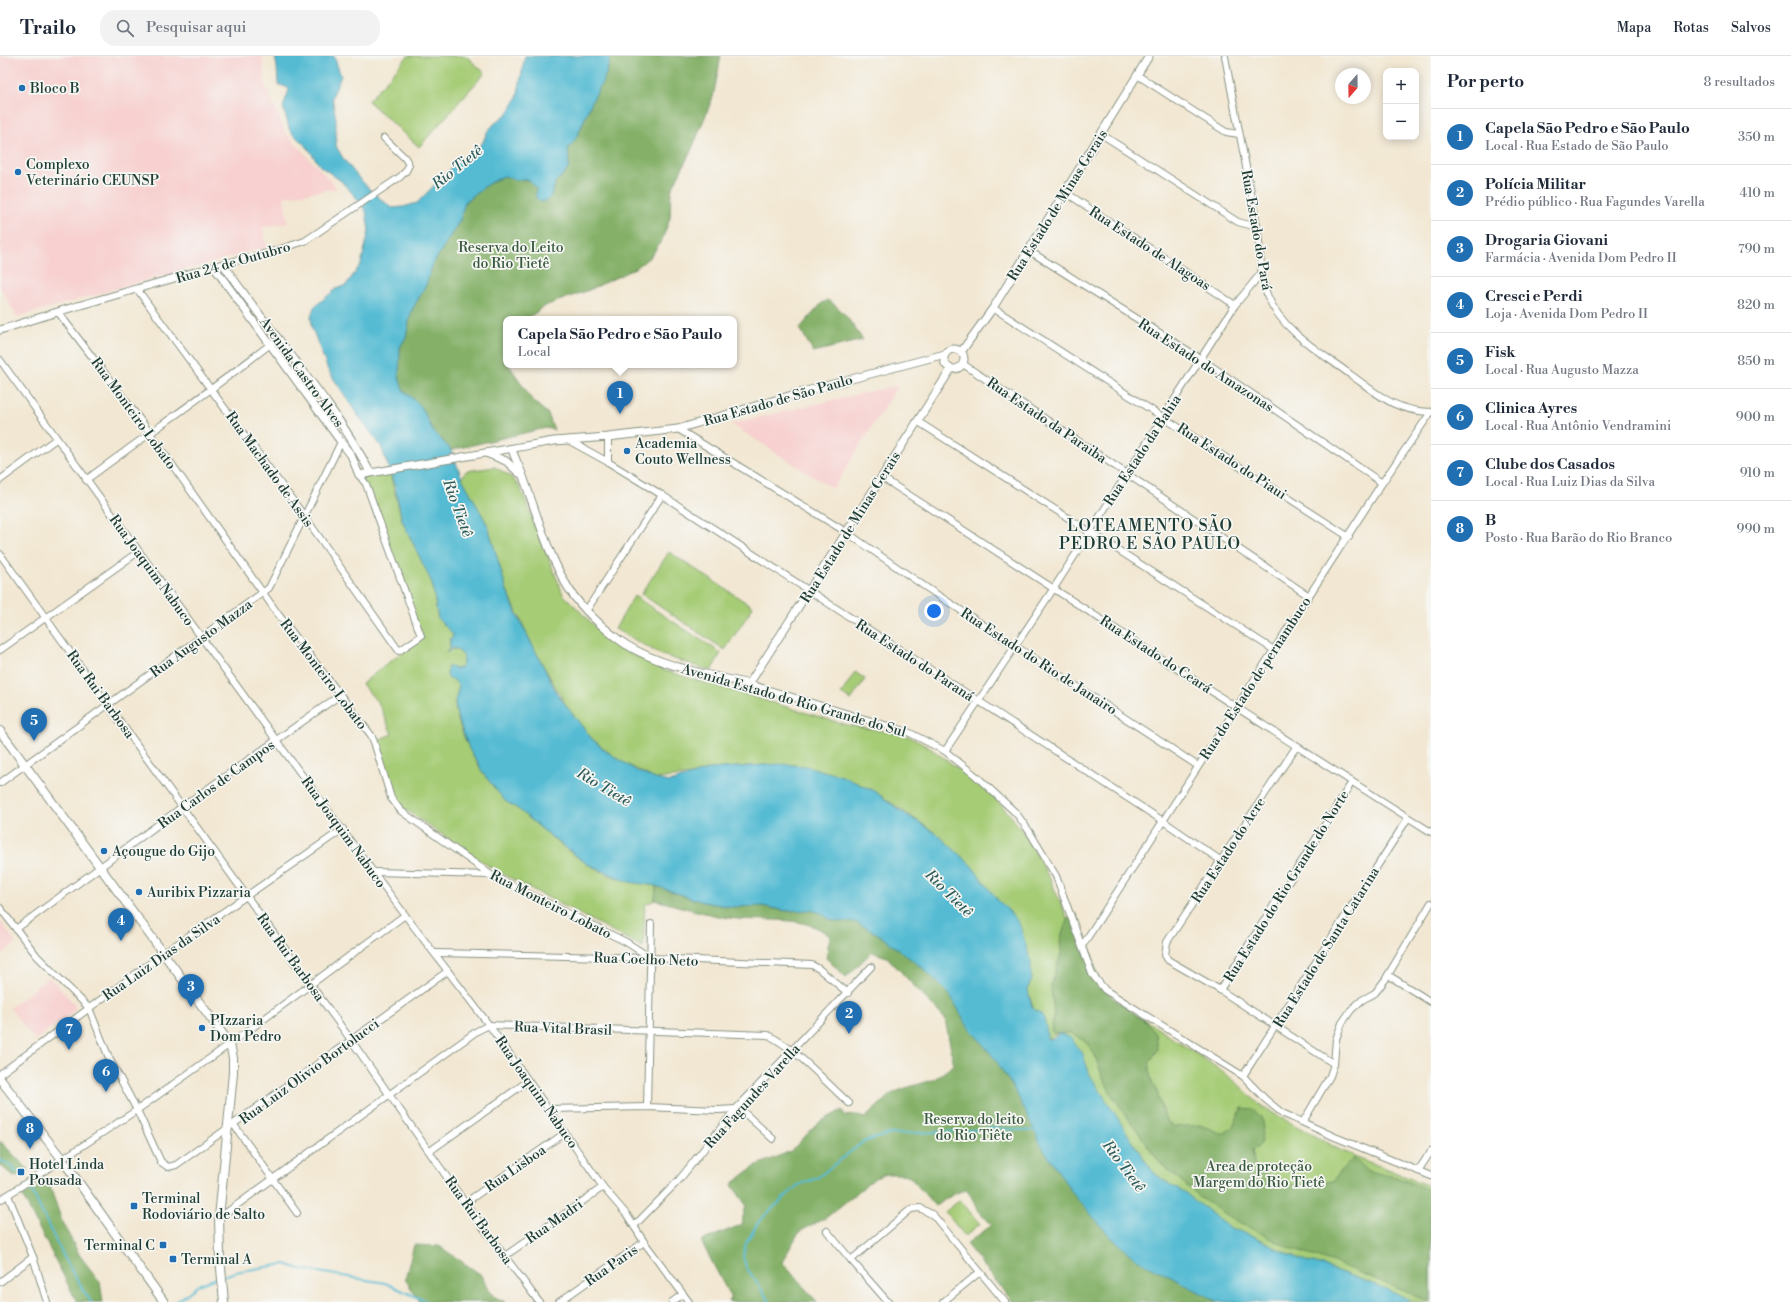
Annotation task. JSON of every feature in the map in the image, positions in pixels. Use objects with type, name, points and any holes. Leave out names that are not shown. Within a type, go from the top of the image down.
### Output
[{"type":"main road","points":[[0,731],[230,1044],[233,1058],[230,1127],[219,1218],[224,1302]]},
{"type":"main road","points":[[0,1079],[62,1159],[164,1302]]},
{"type":"street","name":"Rua Estado de Minas Gerais","points":[[961,352],[993,308],[1149,56]]},
{"type":"street","name":"Rua Estado do Pará","points":[[1225,56],[1257,227],[1262,272],[1268,297],[1284,322],[1301,338],[1387,401],[1416,411],[1431,412]]},
{"type":"street","points":[[1137,75],[1226,132],[1239,134]]},
{"type":"street","points":[[1101,134],[1238,222],[1257,227]]},
{"type":"street","name":"Rua 24 de Outubro","points":[[0,330],[305,241],[382,190],[406,171],[409,165],[405,158],[384,138]]},
{"type":"street","name":"Rua Estado de Alagoas","points":[[1065,192],[1235,305]]},
{"type":"street","name":"Rua Estado do Amazonas","points":[[1028,250],[1201,359],[1382,483]]},
{"type":"street","name":"Avenida Castro Alves","points":[[223,264],[354,444],[370,472]]},
{"type":"street","name":"Avenida Castro Alves","points":[[214,267],[342,442],[351,455],[359,475],[366,484],[421,636],[399,651]]},
{"type":"street","name":"Rua Estado da Bahia","points":[[945,751],[1054,588],[1126,473],[1164,417],[1235,305],[1262,272]]},
{"type":"street","name":"Rua Machado de Assis","points":[[137,289],[304,516],[399,651]]},
{"type":"street","name":"Rua Estado do Piaui","points":[[993,308],[1349,537]]},
{"type":"street","name":"Rua Monteiro Lobato","points":[[58,312],[150,433],[374,742],[395,805],[400,811],[491,875],[626,942],[651,958]]},
{"type":"street","points":[[86,480],[278,338]]},
{"type":"street","points":[[956,349],[961,352],[964,358],[963,364],[958,369],[951,369],[945,365],[945,354],[956,349]]},
{"type":"street","name":"Rua Estado de São Paulo","points":[[359,475],[554,441],[608,437],[678,429],[945,354]]},
{"type":"street","name":"Rua Joaquim Nabuco","points":[[0,360],[276,740],[405,915],[490,1025],[565,1133],[689,1302]]},
{"type":"street","name":"Rua Estado da Paraiba","points":[[963,364],[1309,596]]},
{"type":"street","name":"Rua Estado de Minas Gerais","points":[[748,684],[810,591],[846,532],[951,369]]},
{"type":"street","name":"Rua do Estado de pernambuco","points":[[1082,946],[1198,766],[1349,537],[1382,483],[1431,412]]},
{"type":"street","points":[[917,421],[1274,650]]},
{"type":"street","name":"Rua Estado do Rio de Janairo","points":[[678,429],[846,532],[1198,766]]},
{"type":"street","points":[[608,437],[608,462]]},
{"type":"street","points":[[0,480],[56,439]]},
{"type":"street","name":"Rua Estado do Paraná","points":[[568,440],[608,462],[662,495],[1163,821],[1220,860]]},
{"type":"street","name":"Rua Augusto Mazza","points":[[0,783],[269,588],[342,442]]},
{"type":"street","points":[[507,462],[510,449]]},
{"type":"street","name":"Avenida Estado do Rio Grande do Sul","points":[[510,449],[524,479],[539,523],[569,589],[586,611],[625,644],[671,665],[748,684],[908,732],[945,751],[998,795],[1016,813],[1029,831],[1056,876],[1092,974],[1105,990],[1243,1076],[1265,1098],[1282,1112],[1431,1176]]},
{"type":"street","name":"Avenida Estado do Rio Grande do Sul","points":[[486,453],[507,462],[524,479]]},
{"type":"street","points":[[366,484],[370,472]]},
{"type":"street","name":"Rua Estado do Ceará","points":[[881,477],[1237,707],[1296,747],[1431,832]]},
{"type":"street","points":[[586,611],[662,495]]},
{"type":"street","points":[[0,650],[138,552]]},
{"type":"street","name":"Rua Rui Barbosa","points":[[0,554],[311,984],[430,1151],[465,1203],[539,1302]]},
{"type":"street","name":"Rua Carlos de Campos","points":[[16,929],[102,868],[182,807],[340,695]]},
{"type":"street","name":"Rua Estado do Acre","points":[[1220,990],[1168,960],[1165,955],[1167,942],[1296,747]]},
{"type":"street","name":"Rua Estado do Rio Grande do Norte","points":[[1220,990],[1352,782]]},
{"type":"street","name":"Rua Estado de Santa Catarina","points":[[1243,1076],[1408,818]]},
{"type":"street","name":"Rua Luiz Dias da Silva","points":[[0,1074],[164,953],[343,829]]},
{"type":"street","points":[[374,872],[491,875]]},
{"type":"street","points":[[1303,1122],[1330,1076],[1334,1064],[1336,1039],[1342,1023],[1357,1005],[1375,993],[1388,975],[1431,903]]},
{"type":"street","points":[[0,908],[37,956],[89,1008],[109,1058],[137,1110]]},
{"type":"street","points":[[0,1200],[137,1110],[230,1044],[405,915]]},
{"type":"street","points":[[647,1107],[650,1031],[651,924]]},
{"type":"street","name":"Rua Coelho Neto","points":[[434,953],[651,958],[812,965],[848,992]]},
{"type":"street","name":"Rua Fagundes Varella","points":[[634,1226],[679,1180],[737,1108],[871,967]]},
{"type":"street","name":"Rua Luiz Olivio Bortolucci","points":[[137,1110],[161,1162],[168,1167],[176,1165],[448,971]]},
{"type":"street","points":[[1388,975],[1431,1002]]},
{"type":"street","points":[[1220,990],[1334,1064]]},
{"type":"street","name":"Rua Vital Brasil","points":[[219,1218],[477,1030],[490,1025],[768,1035],[779,1040],[849,1103]]},
{"type":"street","points":[[430,1151],[528,1081]]},
{"type":"street","points":[[549,1109],[647,1107],[718,1110],[737,1108],[773,1139]]},
{"type":"street","points":[[230,1127],[297,1214]]},
{"type":"street","name":"Rua Lisboa","points":[[465,1203],[565,1133]]},
{"type":"street","points":[[1418,1171],[1431,1151]]},
{"type":"street","name":"Rua Madri","points":[[505,1256],[604,1186]]},
{"type":"street","points":[[8,1195],[33,1256],[47,1302]]},
{"type":"street","points":[[851,1260],[911,1209],[920,1208],[933,1216],[1004,1302]]},
{"type":"street","points":[[827,1231],[888,1302]]},
{"type":"street","name":"Rua Paris","points":[[559,1302],[644,1242]]},
{"type":"street","points":[[0,1282],[33,1256]]},
{"type":"street","points":[[943,1302],[980,1272]]},
{"type":"street","points":[[672,1302],[683,1294]]},
{"type":"shaded area","points":[[0,56],[262,56],[266,87],[285,132],[337,188],[284,197],[288,223],[263,227],[267,247],[17,317],[0,287]]},
{"type":"shaded area","points":[[898,385],[833,489],[731,424]]},
{"type":"shaded area","points":[[0,921],[16,943],[0,956]]},
{"type":"shaded area","points":[[49,977],[75,1005],[75,1010],[35,1040],[10,1008]]},
{"type":"green space","points":[[408,56],[466,56],[485,73],[419,147],[368,101]]},
{"type":"green space","name":"Reserva do Leito do Rio Tietê","points":[[610,56],[721,56],[713,97],[692,149],[671,191],[670,218],[662,240],[651,256],[637,267],[617,277],[589,290],[547,305],[530,316],[503,316],[503,368],[511,368],[533,401],[548,414],[554,430],[546,428],[451,450],[433,431],[421,406],[403,390],[399,377],[400,347],[406,337],[411,312],[426,285],[433,264],[460,220],[465,202],[488,184],[504,176],[517,180],[529,180],[536,188],[537,195],[551,196],[556,181],[569,167],[568,146],[571,145],[580,132],[592,101],[605,77]]},
{"type":"green space","points":[[827,300],[843,312],[863,340],[813,352],[800,328],[822,303]]},
{"type":"green space","name":"Area de proteção Margem do Rio Tietê","points":[[495,467],[510,476],[520,487],[563,594],[610,642],[666,671],[847,725],[906,735],[930,748],[974,780],[996,799],[1024,833],[1050,879],[1099,990],[1209,1062],[1236,1082],[1262,1107],[1340,1150],[1431,1187],[1431,1302],[1410,1302],[1386,1289],[1323,1266],[1299,1259],[1230,1228],[1154,1173],[1059,1033],[1047,1039],[1034,1010],[997,899],[937,834],[881,796],[854,782],[796,765],[763,765],[710,769],[691,775],[655,779],[617,759],[591,738],[567,707],[535,651],[506,588],[488,526],[462,478],[466,471]]},
{"type":"green space","points":[[389,470],[402,520],[432,583],[438,619],[452,633],[453,637],[450,639],[450,648],[446,651],[455,649],[464,656],[462,667],[456,669],[454,680],[459,686],[455,700],[457,716],[466,742],[480,768],[505,800],[520,810],[564,848],[588,864],[614,877],[656,886],[655,900],[645,905],[643,947],[493,869],[403,808],[393,796],[378,740],[392,734],[379,704],[362,684],[385,665],[423,638],[360,475]]},
{"type":"green space","points":[[669,552],[753,607],[725,650],[641,594]]},
{"type":"green space","points":[[634,596],[721,653],[711,671],[662,655],[615,629]]},
{"type":"green space","points":[[855,672],[865,679],[851,700],[841,694]]},
{"type":"green space","name":"Reserva do leito do Rio Tiête","points":[[656,886],[703,902],[732,907],[762,906],[787,911],[866,905],[1246,1302],[1013,1302],[966,1244],[992,1225],[979,1211],[967,1189],[954,1194],[935,1206],[910,1177],[901,1174],[886,1174],[875,1178],[827,1217],[799,1232],[782,1262],[817,1302],[729,1302],[731,1298],[701,1241],[741,1225],[746,1205],[732,1185],[733,1183],[755,1166],[791,1151],[818,1123],[842,1110],[845,1116],[854,1115],[865,1118],[891,1094],[902,1089],[933,1080],[954,1065],[945,1019],[887,957],[872,952],[846,977],[826,958],[830,936],[819,929],[807,924],[781,920],[729,918],[692,910],[655,900]]},
{"type":"green space","points":[[1077,914],[1077,918],[1090,949],[1099,981],[1112,997],[1147,1023],[1156,1034],[1158,1049],[1150,1062],[1149,1070],[1166,1120],[1174,1127],[1200,1125],[1223,1134],[1232,1128],[1242,1108],[1253,1109],[1261,1117],[1263,1128],[1260,1144],[1252,1151],[1255,1167],[1265,1174],[1296,1186],[1334,1181],[1340,1171],[1354,1158],[1368,1171],[1396,1177],[1431,1191],[1431,1302],[1338,1264],[1291,1249],[1235,1220],[1205,1201],[1160,1163],[1112,1095],[1102,1076],[1094,1053],[1086,1042],[1071,1033],[1053,1033],[1051,1029],[1054,1018],[1051,986],[1061,953],[1060,941],[1067,919]]},
{"type":"green space","points":[[0,1141],[28,1169],[23,1175],[14,1177],[0,1165]]},
{"type":"green space","points":[[48,1181],[63,1224],[80,1256],[100,1282],[103,1302],[77,1302],[22,1195]]},
{"type":"green space","points":[[960,1200],[980,1224],[965,1236],[945,1212]]},
{"type":"green space","points":[[414,1245],[439,1246],[480,1274],[493,1296],[505,1302],[420,1302],[405,1279]]},
{"type":"water","name":"Rio Tietê","points":[[275,56],[334,56],[341,76],[332,97],[336,119],[336,146],[343,158],[358,177],[372,192],[392,208],[417,203],[457,162],[466,160],[483,142],[487,132],[495,123],[508,113],[517,98],[525,56],[610,56],[605,77],[592,101],[577,136],[571,146],[568,147],[569,167],[556,181],[551,196],[546,201],[541,202],[536,198],[536,188],[529,180],[517,180],[504,176],[488,184],[465,202],[460,220],[433,264],[426,285],[411,312],[406,337],[400,347],[399,377],[403,390],[421,406],[433,431],[451,450],[462,478],[488,526],[506,588],[517,615],[558,695],[591,738],[606,751],[637,771],[655,779],[670,782],[710,769],[779,764],[805,766],[842,776],[876,792],[899,810],[937,834],[971,865],[997,899],[1019,923],[1031,962],[1031,979],[1028,990],[1032,1007],[1044,1018],[1047,1039],[1054,1038],[1059,1033],[1071,1038],[1082,1052],[1090,1075],[1154,1173],[1173,1187],[1185,1193],[1230,1228],[1299,1259],[1323,1266],[1386,1289],[1411,1302],[1218,1302],[1133,1257],[1109,1235],[1073,1194],[1041,1145],[1017,1094],[995,1059],[967,1025],[950,995],[924,969],[878,934],[855,922],[835,921],[829,919],[821,913],[811,910],[787,911],[762,906],[732,907],[703,902],[656,886],[629,882],[587,864],[518,809],[505,801],[482,772],[478,762],[470,751],[457,716],[455,702],[459,686],[454,680],[449,679],[447,675],[448,666],[456,669],[462,667],[464,656],[457,649],[452,648],[446,653],[450,648],[450,639],[453,637],[452,633],[438,619],[432,583],[402,520],[395,487],[381,446],[357,414],[328,370],[312,328],[311,317],[314,307],[336,289],[346,285],[361,264],[369,231],[366,211],[361,203],[341,181],[320,166],[308,148],[290,131],[283,107],[289,90],[288,88],[278,84]]},
{"type":"waterway","points":[[770,1302],[746,1267],[743,1256],[746,1243],[759,1221],[798,1185],[817,1178],[863,1142],[890,1134],[995,1128],[1036,1131]]},
{"type":"waterway","points":[[0,1160],[11,1166],[16,1172]]},
{"type":"waterway","points":[[30,1187],[66,1260],[91,1302]]},
{"type":"waterway","points":[[224,1276],[235,1272],[285,1264],[300,1269],[385,1283],[428,1302]]},
{"type":"waterway","points":[[176,1302],[200,1284],[220,1277]]},
{"type":"place","name":"Bloco B","points":[[22,88]]},
{"type":"place","name":"Complexo Veterinário CEUNSP","points":[[18,172]]},
{"type":"place","name":"Capela São Pedro e São Paulo","points":[[620,414]]},
{"type":"place","name":"Academia Couto Wellness","points":[[627,451]]},
{"type":"place","name":"Fisk","points":[[34,741]]},
{"type":"place","name":"Açougue do Gijo","points":[[104,851]]},
{"type":"place","name":"Auribix Pizzaria","points":[[139,892]]},
{"type":"place","name":"Cresci e Perdi","points":[[121,941]]},
{"type":"place","name":"Drogaria Giovani","points":[[191,1007]]},
{"type":"place","name":"PIzzaria Dom Pedro","points":[[202,1028]]},
{"type":"place","name":"Polícia Militar","points":[[849,1034]]},
{"type":"place","name":"Clube dos Casados","points":[[69,1050]]},
{"type":"place","name":"Clinica Ayres","points":[[106,1092]]},
{"type":"place","name":"B","points":[[30,1149]]},
{"type":"place","name":"Hotel Linda Pousada","points":[[21,1172]]},
{"type":"place","name":"Terminal Rodoviário de Salto","points":[[134,1206]]},
{"type":"place","name":"Terminal C","points":[[163,1245]]},
{"type":"place","name":"Terminal A","points":[[173,1259]]},
{"type":"district","name":"LOTEAMENTO SÃO PEDRO E SÃO PAULO","points":[[1150,534]]}]
